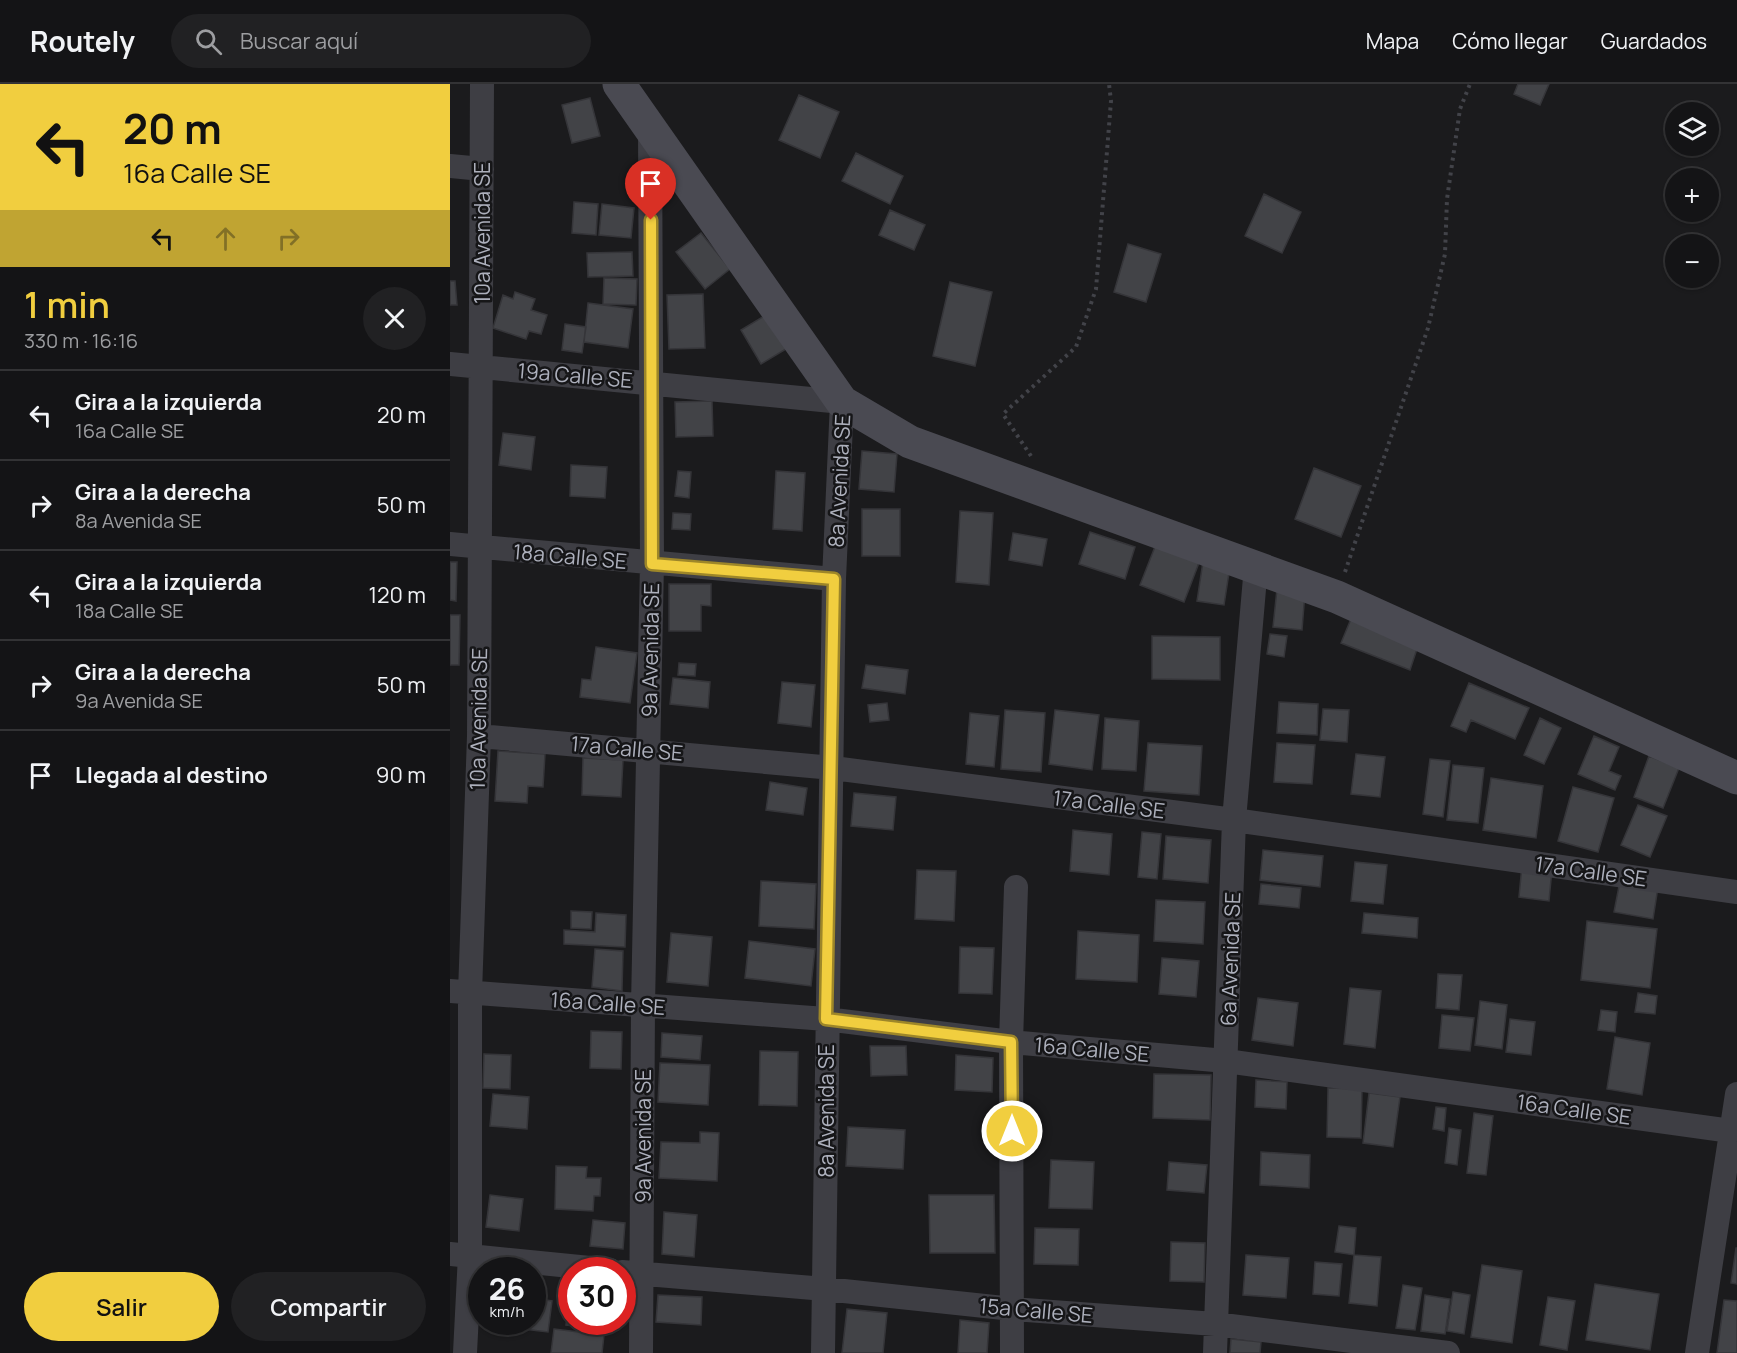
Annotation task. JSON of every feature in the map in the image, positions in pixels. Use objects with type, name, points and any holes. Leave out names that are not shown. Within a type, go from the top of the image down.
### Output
[{"type":"street","name":"10a Avenida SE","points":[[465,1353],[460,1254],[460,992],[480,736],[482,84]]},
{"type":"street","points":[[619,84],[842,402],[910,441],[1337,597],[1737,778]]},
{"type":"street","name":"9a Avenida SE","points":[[634,1257],[643,1005],[652,564],[653,382],[650,128]]},
{"type":"street","points":[[450,166],[482,169]]},
{"type":"street","name":"19a Calle SE","points":[[450,364],[842,402]]},
{"type":"street","name":"8a Avenida SE","points":[[824,1353],[826,1019],[833,768],[834,579],[842,402]]},
{"type":"street","name":"18a Calle SE","points":[[450,544],[834,579]]},
{"type":"street","name":"6a Avenida SE","points":[[1215,1353],[1234,820],[1256,566]]},
{"type":"street","name":"17a Calle SE","points":[[480,736],[833,768],[1234,820],[1737,892]]},
{"type":"street","points":[[1012,1353],[1011,1042],[1016,886]]},
{"type":"street","name":"16a Calle SE","points":[[460,992],[826,1019],[1011,1042],[1226,1061],[1731,1131]]},
{"type":"street","points":[[1697,1353],[1737,1094]]},
{"type":"street","points":[[460,1254],[558,1264]]},
{"type":"street","name":"15a Calle SE","points":[[636,1273],[825,1289],[1013,1310],[1215,1324],[1448,1353]]},
{"type":"street","name":"9a Avenida SE","points":[[636,1303],[641,1353]]},
{"type":"path","points":[[1053,493],[1004,414],[1076,347],[1096,289],[1110,101],[1109,84]]},
{"type":"path","points":[[1337,597],[1428,328],[1445,254],[1447,199],[1460,109],[1470,84]]},
{"type":"building","points":[[1518,84],[1549,84],[1540,105],[1514,94]]},
{"type":"building","points":[[799,95],[839,112],[820,158],[779,140]]},
{"type":"building","points":[[590,98],[600,136],[572,143],[562,105]]},
{"type":"building","points":[[856,153],[903,176],[890,204],[842,181]]},
{"type":"building","points":[[1264,194],[1301,212],[1282,253],[1245,236]]},
{"type":"building","points":[[574,202],[598,204],[596,235],[572,233]]},
{"type":"building","points":[[602,204],[634,208],[631,238],[599,235]]},
{"type":"building","points":[[890,210],[925,225],[914,250],[879,235]]},
{"type":"building","points":[[701,233],[730,269],[705,289],[676,252]]},
{"type":"building","points":[[1128,244],[1161,254],[1146,302],[1114,292]]},
{"type":"building","points":[[632,252],[633,276],[588,277],[587,253]]},
{"type":"building","points":[[604,278],[637,279],[636,305],[603,304]]},
{"type":"building","points":[[450,281],[455,281],[457,305],[450,305]]},
{"type":"building","points":[[950,282],[992,292],[975,366],[933,356]]},
{"type":"building","points":[[515,292],[535,299],[531,310],[547,315],[541,334],[529,331],[526,339],[493,328],[503,295],[513,299]]},
{"type":"building","points":[[703,294],[705,348],[669,349],[667,295]]},
{"type":"building","points":[[588,303],[633,309],[628,348],[584,342]]},
{"type":"building","points":[[766,315],[786,349],[761,364],[741,330]]},
{"type":"building","points":[[565,324],[586,327],[582,353],[562,350]]},
{"type":"building","points":[[712,401],[713,436],[676,437],[675,402]]},
{"type":"building","points":[[503,433],[535,437],[531,470],[499,465]]},
{"type":"building","points":[[862,451],[897,454],[894,492],[859,489]]},
{"type":"building","points":[[571,465],[607,467],[605,498],[570,496]]},
{"type":"building","points":[[1314,468],[1361,486],[1341,537],[1295,519]]},
{"type":"building","points":[[678,471],[691,472],[689,498],[675,496]]},
{"type":"building","points":[[776,471],[805,473],[802,531],[773,529]]},
{"type":"building","points":[[862,509],[900,509],[900,556],[862,556]]},
{"type":"building","points":[[960,511],[993,513],[989,585],[956,582]]},
{"type":"building","points":[[673,513],[691,514],[690,530],[672,529]]},
{"type":"building","points":[[1090,532],[1135,547],[1125,579],[1079,564]]},
{"type":"building","points":[[1013,533],[1047,539],[1042,566],[1009,560]]},
{"type":"building","points":[[1158,539],[1202,555],[1184,602],[1140,585]]},
{"type":"building","points":[[1204,555],[1231,560],[1224,605],[1197,601]]},
{"type":"building","points":[[450,562],[457,562],[456,601],[450,600]]},
{"type":"building","points":[[669,584],[711,584],[711,606],[701,605],[701,631],[669,631]]},
{"type":"building","points":[[1277,589],[1305,592],[1302,630],[1273,627]]},
{"type":"building","points":[[1353,614],[1420,640],[1410,670],[1341,643]]},
{"type":"building","points":[[450,615],[460,615],[459,665],[450,665]]},
{"type":"building","points":[[1270,634],[1287,636],[1284,657],[1267,654]]},
{"type":"building","points":[[1152,636],[1220,637],[1220,680],[1152,679]]},
{"type":"building","points":[[596,647],[637,653],[630,703],[580,697],[582,679],[591,680]]},
{"type":"building","points":[[679,663],[696,664],[695,676],[678,675]]},
{"type":"building","points":[[866,665],[908,670],[905,694],[862,688]]},
{"type":"building","points":[[673,678],[710,682],[708,708],[670,704]]},
{"type":"building","points":[[782,682],[815,685],[811,727],[778,723]]},
{"type":"building","points":[[1469,683],[1529,708],[1515,739],[1471,720],[1466,732],[1451,726]]},
{"type":"building","points":[[1279,702],[1318,704],[1317,735],[1277,733]]},
{"type":"building","points":[[887,703],[889,720],[870,722],[868,705]]},
{"type":"building","points":[[1323,709],[1349,710],[1347,742],[1320,740]]},
{"type":"building","points":[[1005,710],[1045,713],[1041,772],[1001,769]]},
{"type":"building","points":[[1055,710],[1099,715],[1092,770],[1049,764]]},
{"type":"building","points":[[970,713],[999,716],[994,767],[966,764]]},
{"type":"building","points":[[1105,718],[1139,721],[1136,771],[1102,769]]},
{"type":"building","points":[[1540,718],[1561,728],[1544,764],[1524,755]]},
{"type":"building","points":[[1594,736],[1619,747],[1609,771],[1621,776],[1615,790],[1578,774]]},
{"type":"building","points":[[1148,743],[1202,746],[1199,795],[1144,791]]},
{"type":"building","points":[[1277,743],[1315,745],[1312,784],[1274,782]]},
{"type":"building","points":[[498,751],[545,754],[543,787],[528,786],[527,803],[495,801]]},
{"type":"building","points":[[1356,754],[1385,757],[1380,797],[1351,794]]},
{"type":"building","points":[[1649,756],[1679,768],[1663,808],[1634,797]]},
{"type":"building","points":[[583,758],[623,760],[621,797],[582,795]]},
{"type":"building","points":[[1430,759],[1450,761],[1443,817],[1423,814]]},
{"type":"building","points":[[1453,765],[1484,768],[1478,823],[1447,820]]},
{"type":"building","points":[[1491,778],[1543,786],[1536,838],[1483,830]]},
{"type":"building","points":[[770,782],[807,788],[803,815],[766,810]]},
{"type":"building","points":[[1573,787],[1614,798],[1598,852],[1558,841]]},
{"type":"building","points":[[854,793],[896,797],[893,830],[851,826]]},
{"type":"building","points":[[1638,805],[1667,816],[1650,857],[1621,845]]},
{"type":"building","points":[[1073,830],[1112,834],[1109,875],[1070,871]]},
{"type":"building","points":[[1142,832],[1161,834],[1157,879],[1138,877]]},
{"type":"building","points":[[1166,836],[1211,840],[1208,883],[1163,879]]},
{"type":"building","points":[[1263,850],[1323,856],[1320,887],[1260,880]]},
{"type":"building","points":[[1355,862],[1387,865],[1383,904],[1351,901]]},
{"type":"building","points":[[1522,865],[1552,869],[1549,901],[1519,897]]},
{"type":"building","points":[[917,870],[956,871],[954,921],[915,919]]},
{"type":"building","points":[[761,881],[816,884],[814,929],[759,926]]},
{"type":"building","points":[[1620,881],[1658,887],[1653,919],[1614,912]]},
{"type":"building","points":[[1261,884],[1301,888],[1299,908],[1259,904]]},
{"type":"building","points":[[1156,900],[1205,902],[1203,944],[1154,941]]},
{"type":"building","points":[[571,911],[592,912],[591,929],[571,928]]},
{"type":"building","points":[[596,913],[626,915],[625,947],[564,944],[564,930],[595,932]]},
{"type":"building","points":[[1364,913],[1418,918],[1417,938],[1362,933]]},
{"type":"building","points":[[1587,921],[1657,929],[1650,988],[1581,980]]},
{"type":"building","points":[[1078,931],[1139,935],[1137,982],[1076,979]]},
{"type":"building","points":[[671,933],[712,937],[708,986],[667,982]]},
{"type":"building","points":[[749,941],[815,949],[811,986],[745,978]]},
{"type":"building","points":[[960,947],[994,948],[992,994],[959,993]]},
{"type":"building","points":[[595,949],[623,951],[622,991],[592,987]]},
{"type":"building","points":[[1162,958],[1199,961],[1196,997],[1159,994]]},
{"type":"building","points":[[1438,974],[1462,975],[1459,1010],[1436,1008]]},
{"type":"building","points":[[1350,988],[1381,991],[1375,1048],[1344,1044]]},
{"type":"building","points":[[1638,993],[1657,996],[1655,1014],[1635,1012]]},
{"type":"building","points":[[1258,998],[1298,1003],[1293,1046],[1252,1040]]},
{"type":"building","points":[[1480,1001],[1507,1005],[1502,1049],[1475,1045]]},
{"type":"building","points":[[1601,1010],[1617,1012],[1615,1032],[1598,1030]]},
{"type":"building","points":[[1442,1015],[1474,1018],[1470,1051],[1439,1048]]},
{"type":"building","points":[[1510,1019],[1535,1022],[1531,1055],[1506,1052]]},
{"type":"building","points":[[591,1031],[622,1032],[621,1069],[590,1068]]},
{"type":"building","points":[[662,1033],[702,1036],[700,1060],[661,1057]]},
{"type":"building","points":[[1615,1037],[1650,1043],[1642,1095],[1607,1089]]},
{"type":"building","points":[[870,1046],[906,1046],[907,1075],[871,1076]]},
{"type":"building","points":[[760,1051],[798,1052],[797,1106],[759,1105]]},
{"type":"building","points":[[484,1054],[511,1055],[510,1089],[483,1088]]},
{"type":"building","points":[[956,1055],[993,1058],[992,1092],[955,1090]]},
{"type":"building","points":[[660,1063],[710,1065],[708,1105],[658,1102]]},
{"type":"building","points":[[1154,1074],[1211,1075],[1210,1120],[1153,1118]]},
{"type":"building","points":[[1256,1080],[1287,1082],[1286,1109],[1255,1107]]},
{"type":"building","points":[[1328,1088],[1362,1089],[1361,1138],[1327,1137]]},
{"type":"building","points":[[1369,1093],[1400,1097],[1393,1147],[1363,1143]]},
{"type":"building","points":[[493,1094],[529,1097],[527,1129],[490,1126]]},
{"type":"building","points":[[1436,1107],[1446,1108],[1444,1131],[1433,1129]]},
{"type":"building","points":[[1474,1113],[1493,1116],[1486,1175],[1467,1173]]},
{"type":"building","points":[[848,1127],[905,1130],[903,1169],[846,1166]]},
{"type":"building","points":[[1449,1128],[1461,1130],[1457,1165],[1445,1163]]},
{"type":"building","points":[[700,1132],[719,1133],[717,1181],[659,1178],[661,1142],[700,1143]]},
{"type":"building","points":[[1261,1152],[1310,1155],[1309,1188],[1260,1185]]},
{"type":"building","points":[[1051,1160],[1094,1162],[1092,1209],[1049,1208]]},
{"type":"building","points":[[1169,1162],[1207,1165],[1204,1193],[1167,1190]]},
{"type":"building","points":[[556,1166],[587,1167],[586,1178],[601,1178],[600,1196],[594,1196],[593,1211],[555,1209]]},
{"type":"building","points":[[490,1195],[523,1199],[519,1231],[486,1227]]},
{"type":"building","points":[[929,1195],[994,1195],[995,1253],[930,1253]]},
{"type":"building","points":[[664,1212],[697,1215],[694,1257],[662,1254]]},
{"type":"building","points":[[593,1220],[625,1223],[623,1249],[590,1246]]},
{"type":"building","points":[[1339,1226],[1356,1228],[1354,1255],[1335,1252]]},
{"type":"building","points":[[1035,1228],[1079,1229],[1078,1265],[1034,1264]]},
{"type":"building","points":[[1171,1242],[1205,1243],[1204,1282],[1170,1281]]},
{"type":"building","points":[[1737,1248],[1737,1284],[1731,1283]]},
{"type":"building","points":[[1246,1255],[1289,1258],[1286,1298],[1243,1295]]},
{"type":"building","points":[[1354,1255],[1381,1257],[1377,1306],[1349,1303]]},
{"type":"building","points":[[1315,1262],[1342,1264],[1339,1296],[1313,1294]]},
{"type":"building","points":[[1482,1265],[1522,1271],[1512,1343],[1471,1337]]},
{"type":"building","points":[[1595,1284],[1659,1294],[1650,1350],[1586,1340]]},
{"type":"building","points":[[1403,1285],[1422,1288],[1415,1330],[1396,1328]]},
{"type":"building","points":[[1453,1292],[1470,1295],[1464,1334],[1447,1331]]},
{"type":"building","points":[[658,1295],[702,1297],[701,1325],[656,1322]]},
{"type":"building","points":[[1425,1295],[1450,1299],[1445,1334],[1421,1331]]},
{"type":"building","points":[[1548,1297],[1575,1301],[1567,1350],[1540,1345]]},
{"type":"building","points":[[546,1300],[552,1301],[548,1332],[546,1332]]},
{"type":"building","points":[[1724,1300],[1737,1301],[1737,1353],[1717,1353]]},
{"type":"building","points":[[847,1309],[887,1313],[883,1353],[842,1353]]},
{"type":"building","points":[[960,1320],[989,1323],[987,1353],[958,1353]]},
{"type":"building","points":[[554,1329],[558,1329],[558,1335],[604,1335],[602,1353],[551,1353]]},
{"type":"building","points":[[1231,1339],[1261,1342],[1260,1353],[1230,1353]]},
{"type":"route","points":[[651,220],[652,564],[834,579],[833,768],[826,1019],[1011,1042],[1012,1131]]}]
